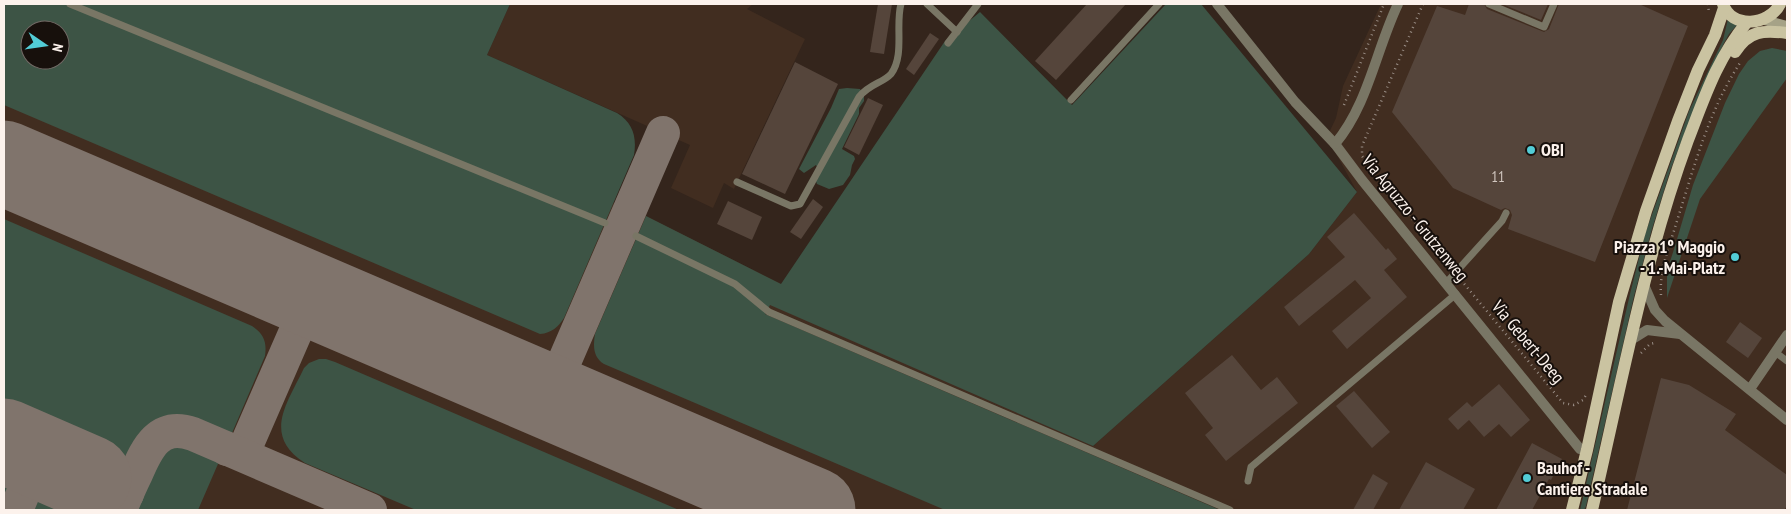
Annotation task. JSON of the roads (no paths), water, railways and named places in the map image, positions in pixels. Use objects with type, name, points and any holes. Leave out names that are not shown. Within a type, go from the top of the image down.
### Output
[{"type":"main road","points":[[1764,20],[1780,4]]},
{"type":"main road","points":[[1724,6],[1735,18],[1747,22],[1764,20],[1787,26]]},
{"type":"main road","points":[[1572,510],[1619,302],[1646,210],[1698,70],[1715,36],[1724,6]]},
{"type":"main road","points":[[1592,510],[1644,285],[1669,192],[1720,62],[1727,48],[1747,22]]},
{"type":"main road","points":[[1698,114],[1741,42],[1754,34],[1768,30],[1787,33]]},
{"type":"street","name":"Via Agruzzo - Grutzenweg","points":[[1217,4],[1295,102],[1335,144],[1580,449],[1587,450]]},
{"type":"street","points":[[1335,144],[1346,131],[1357,110],[1398,4]]},
{"type":"street","points":[[1644,285],[1655,310],[1681,334],[1787,420]]},
{"type":"street","points":[[1631,340],[1647,330],[1681,334]]},
{"type":"street","points":[[1750,389],[1787,335]]},
{"type":"lane","points":[[70,4],[605,223]]},
{"type":"lane","points":[[737,182],[791,206],[800,204],[858,97],[864,90],[891,74],[897,58],[901,4]]},
{"type":"lane","points":[[927,4],[957,32]]},
{"type":"lane","points":[[948,43],[978,4]]},
{"type":"lane","points":[[1071,100],[1160,4]]},
{"type":"lane","points":[[1489,4],[1544,27],[1554,4]]},
{"type":"lane","points":[[1446,283],[1502,221],[1506,213]]},
{"type":"lane","points":[[636,236],[735,284],[769,312],[1230,510]]},
{"type":"lane","points":[[1248,482],[1251,467],[1456,294]]},
{"type":"lane","points":[[1775,352],[1787,361]]},
{"type":"place","name":"OBI","points":[[1531,150]]},
{"type":"place","name":"Piazza 1º Maggio - 1.-Mai-Platz","points":[[1735,257]]},
{"type":"place","name":"Bauhof - Cantiere Stradale","points":[[1527,478]]}]
